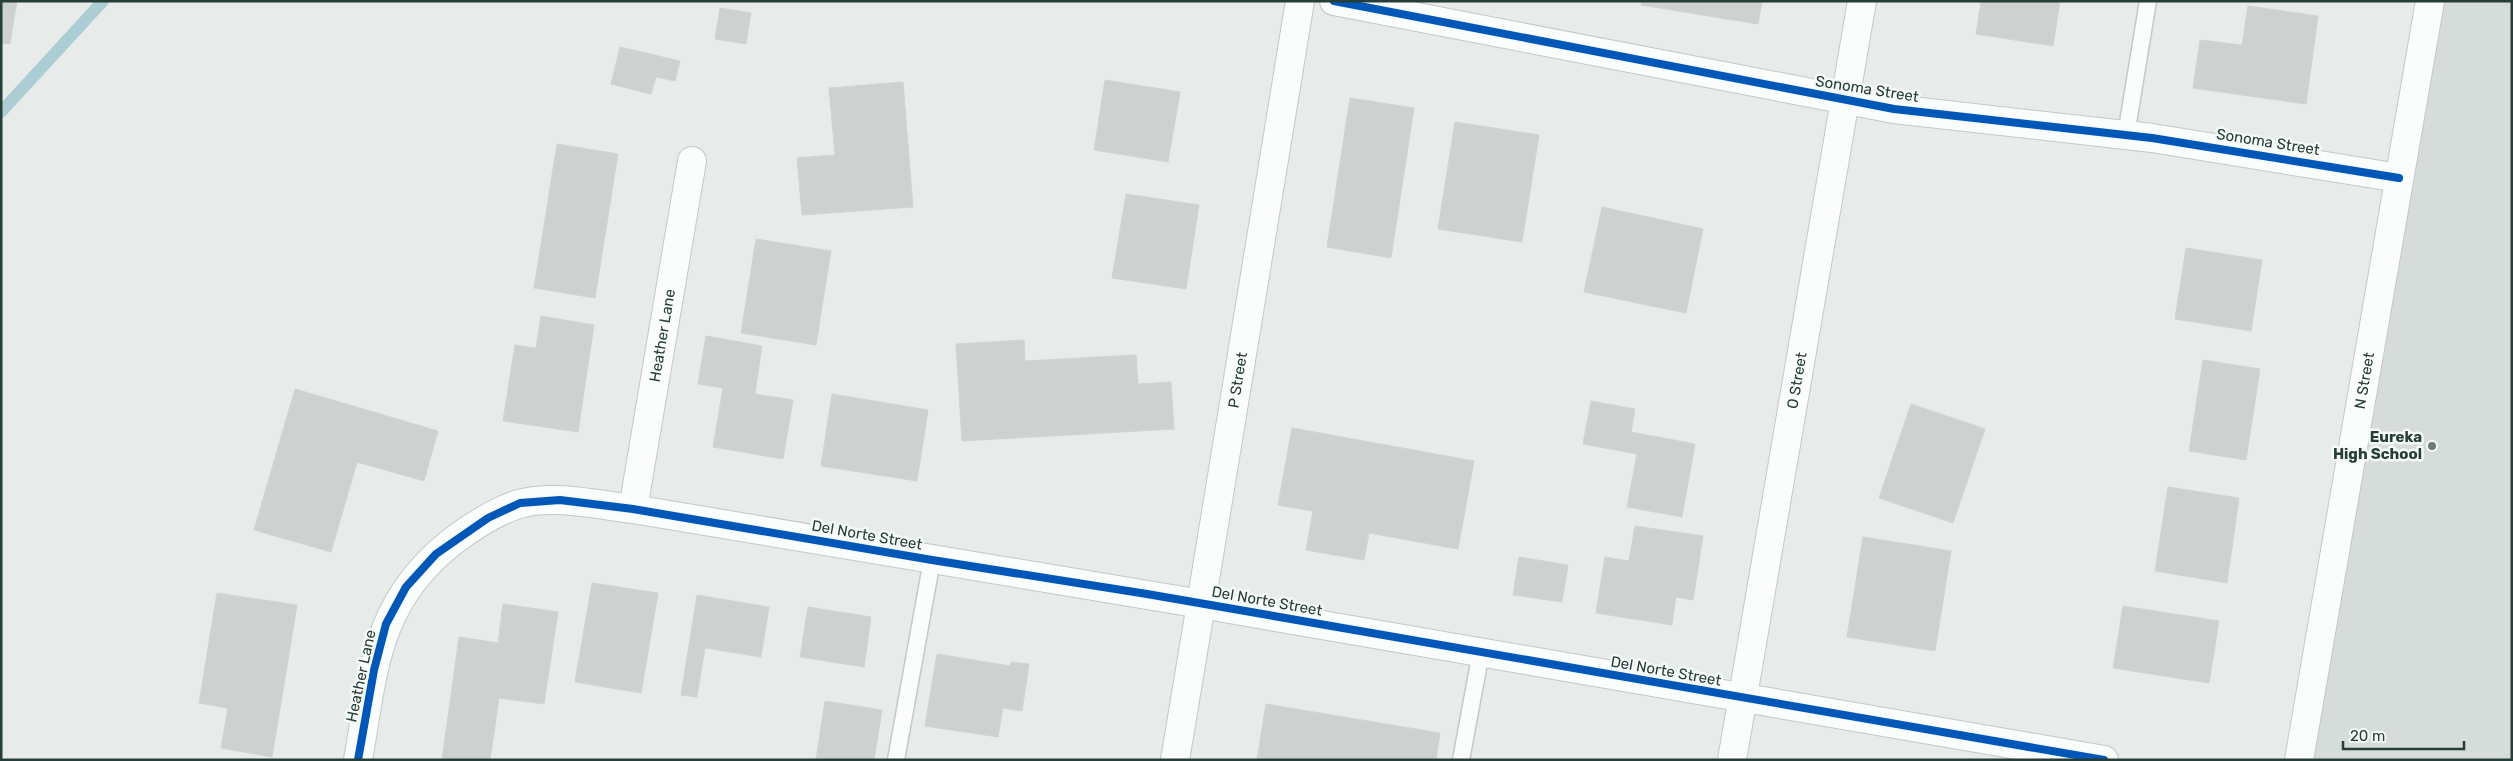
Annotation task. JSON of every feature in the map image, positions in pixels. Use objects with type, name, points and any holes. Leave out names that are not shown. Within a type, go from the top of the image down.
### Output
[{"type":"street","name":"P Street","points":[[1175,760],[1300,1]]},
{"type":"street","name":"Sonoma Street","points":[[1334,1],[1894,109],[2126,135],[2399,178]]},
{"type":"street","name":"O Street","points":[[1732,760],[1862,1]]},
{"type":"street","name":"N Street","points":[[2299,760],[2430,1]]},
{"type":"street","name":"Heather Lane","points":[[633,509],[692,161]]},
{"type":"street","name":"Del Norte Street","points":[[436,554],[488,518],[520,503],[560,500],[633,509],[1481,652],[1742,698],[2027,753],[2104,760]]},
{"type":"street","name":"Heather Lane","points":[[358,760],[374,670],[386,624],[406,587],[436,554]]},
{"type":"lane","points":[[2126,135],[2148,1]]},
{"type":"lane","points":[[896,760],[932,560]]},
{"type":"lane","points":[[1461,760],[1481,652]]},
{"type":"shaded area","name":"Eureka High School","points":[[2430,1],[2512,1],[2512,760],[2299,760]]},
{"type":"building","points":[[1,1],[17,1],[10,44],[1,43]]},
{"type":"building","points":[[1642,1],[1762,1],[1758,24],[1641,5]]},
{"type":"building","points":[[1981,1],[2060,1],[2053,46],[1976,34]]},
{"type":"building","points":[[2248,6],[2318,16],[2306,104],[2193,88],[2200,40],[2242,45]]},
{"type":"building","points":[[720,8],[751,13],[746,44],[715,39]]},
{"type":"building","points":[[620,47],[680,61],[675,81],[656,77],[651,94],[611,84]]},
{"type":"building","points":[[1105,80],[1180,92],[1168,162],[1094,150]]},
{"type":"building","points":[[903,82],[913,207],[802,215],[797,158],[835,155],[829,88]]},
{"type":"building","points":[[1350,98],[1414,108],[1391,258],[1327,247]]},
{"type":"building","points":[[1455,122],[1539,135],[1522,242],[1438,229]]},
{"type":"building","points":[[557,144],[618,154],[595,298],[534,288]]},
{"type":"building","points":[[1126,194],[1199,205],[1186,289],[1112,278]]},
{"type":"building","points":[[1602,207],[1703,229],[1686,313],[1584,292]]},
{"type":"building","points":[[756,239],[831,251],[816,345],[741,333]]},
{"type":"building","points":[[2186,248],[2262,260],[2251,331],[2175,319]]},
{"type":"building","points":[[541,316],[594,325],[578,432],[503,421],[515,345],[536,348]]},
{"type":"building","points":[[706,336],[762,346],[755,394],[793,400],[783,459],[713,447],[723,388],[698,384]]},
{"type":"building","points":[[1024,340],[1025,361],[1136,355],[1138,384],[1171,382],[1174,429],[962,441],[956,344]]},
{"type":"building","points":[[2203,360],[2260,369],[2246,460],[2189,451]]},
{"type":"building","points":[[295,389],[438,431],[424,481],[357,462],[331,552],[254,530]]},
{"type":"building","points":[[832,394],[928,410],[917,481],[821,466]]},
{"type":"building","points":[[1591,401],[1635,409],[1631,432],[1695,444],[1682,517],[1627,507],[1637,454],[1583,444]]},
{"type":"building","points":[[1911,404],[1985,429],[1953,523],[1879,498]]},
{"type":"building","points":[[1292,428],[1474,461],[1458,549],[1369,533],[1364,560],[1306,550],[1313,511],[1278,505]]},
{"type":"building","points":[[2168,487],[2239,498],[2227,583],[2155,571]]},
{"type":"building","points":[[1635,526],[1703,536],[1693,600],[1676,597],[1672,625],[1596,613],[1605,557],[1629,561]]},
{"type":"building","points":[[1863,537],[1951,551],[1935,651],[1847,637]]},
{"type":"building","points":[[1519,557],[1568,565],[1562,602],[1513,595]]},
{"type":"building","points":[[592,583],[658,593],[641,693],[575,682]]},
{"type":"building","points":[[217,593],[297,605],[272,757],[221,748],[228,708],[199,703]]},
{"type":"building","points":[[697,595],[769,607],[761,657],[705,648],[697,697],[681,695]]},
{"type":"building","points":[[503,604],[558,612],[544,704],[499,698],[490,760],[442,760],[459,637],[498,643]]},
{"type":"building","points":[[2123,606],[2219,621],[2209,683],[2113,668]]},
{"type":"building","points":[[808,607],[871,617],[864,667],[800,657]]},
{"type":"building","points":[[937,654],[1010,666],[998,737],[925,726]]},
{"type":"building","points":[[1011,662],[1029,664],[1022,711],[1003,708]]},
{"type":"building","points":[[825,701],[882,710],[874,760],[816,760]]},
{"type":"building","points":[[1266,704],[1440,733],[1436,760],[1257,760]]},
{"type":"waterway","points":[[1,112],[103,1]]},
{"type":"cycle path","points":[[1334,1],[1894,109],[2152,138],[2399,178]]},
{"type":"cycle path","points":[[358,760],[374,670],[386,624],[406,587],[436,554],[488,518],[520,503],[560,500],[633,509],[932,560],[1147,594],[2104,760]]},
{"type":"place","name":"Eureka High School","points":[[2432,446]]}]
